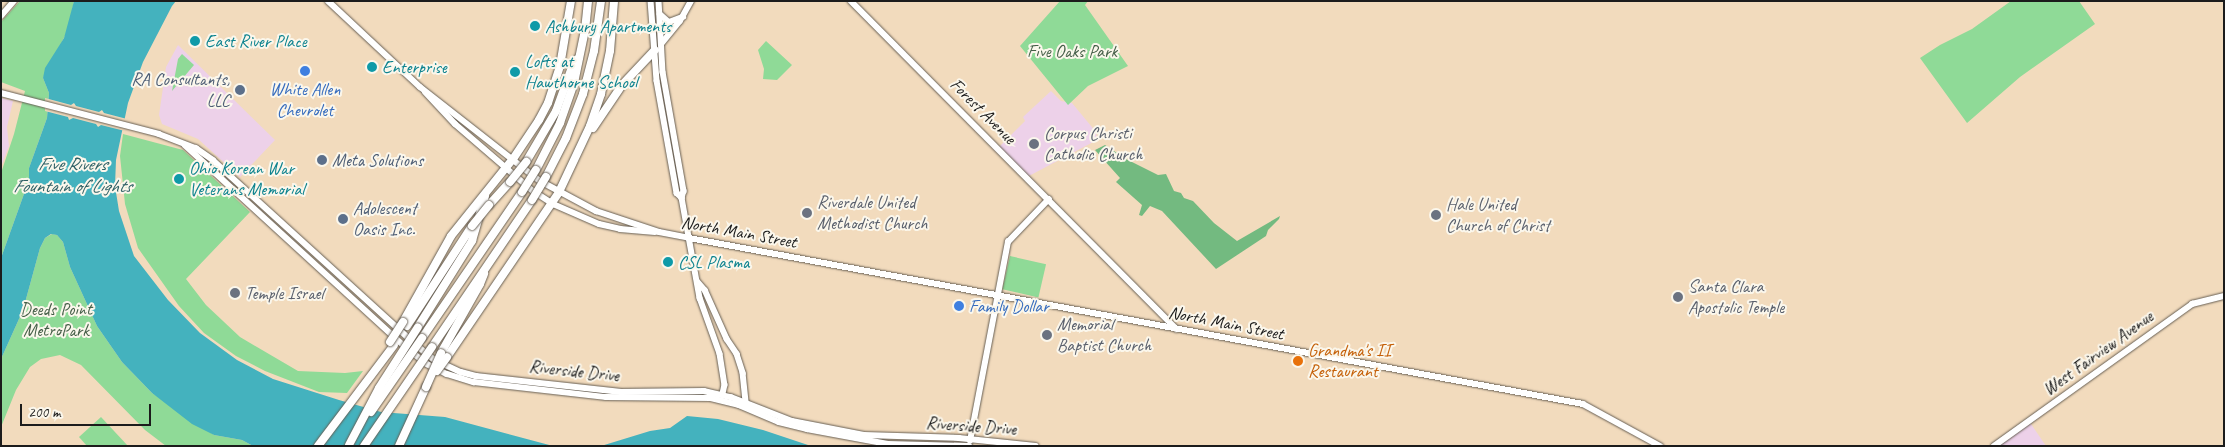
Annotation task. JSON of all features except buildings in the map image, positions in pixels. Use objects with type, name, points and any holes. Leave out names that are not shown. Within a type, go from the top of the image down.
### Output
[{"type":"highway","points":[[405,324],[442,249],[460,224],[514,160],[548,103],[560,66],[571,1]]},
{"type":"highway","points":[[349,445],[536,170],[567,104],[580,56],[588,1]]},
{"type":"highway","points":[[364,446],[546,177],[566,138],[583,94],[594,51],[601,1]]},
{"type":"highway","points":[[444,355],[553,204],[559,192],[584,139],[595,111],[606,73],[614,1]]},
{"type":"highway","points":[[584,139],[622,85],[655,50]]},
{"type":"highway","points":[[318,446],[392,343],[472,226],[526,162],[553,117],[572,67],[580,56]]},
{"type":"highway","points":[[349,445],[379,388],[472,241],[488,190]]},
{"type":"highway","points":[[399,446],[426,387],[480,284],[486,268]]},
{"type":"highway","points":[[403,446],[412,417]]},
{"type":"main road","points":[[1,16],[14,1]]},
{"type":"main road","name":"North Main Street","points":[[328,1],[420,86],[540,181],[596,211],[659,232],[689,238],[1583,404],[1660,446]]},
{"type":"main road","points":[[651,1],[657,82],[677,193],[682,198]]},
{"type":"main road","points":[[658,1],[663,42],[663,72],[684,190],[682,198],[702,306],[720,354],[725,385],[723,394]]},
{"type":"main road","points":[[655,50],[683,17],[690,1]]},
{"type":"main road","name":"Forest Avenue","points":[[851,1],[1177,328]]},
{"type":"main road","points":[[660,14],[669,22],[683,17]]},
{"type":"main road","name":"North Main Street","points":[[420,86],[430,100],[533,191],[553,204],[599,224],[644,232],[659,232]]},
{"type":"main road","name":"Riverside Drive","points":[[1,93],[151,132],[196,148],[213,160],[415,344],[431,357],[452,369],[476,376],[606,390],[723,394],[792,421],[864,435],[970,444]]},
{"type":"main road","name":"Riverside Drive","points":[[185,145],[408,349],[428,364],[447,374],[474,382],[606,397],[711,398],[739,405],[791,426],[888,444],[1036,446]]},
{"type":"main road","points":[[970,444],[1008,242],[1049,199]]},
{"type":"main road","points":[[698,282],[706,290],[727,339],[737,354],[743,373],[746,402]]},
{"type":"main road","name":"West Fairview Avenue","points":[[1994,446],[2192,304],[2224,296]]},
{"type":"shaded area","points":[[178,45],[275,140],[240,177],[198,139],[162,124],[159,115],[166,67]]},
{"type":"shaded area","points":[[1051,91],[1061,101],[1072,103],[1096,132],[1097,140],[1027,177],[998,148],[1025,121],[1023,117]]},
{"type":"shaded area","points":[[1,98],[13,101],[7,127],[9,146],[1,167]]},
{"type":"shaded area","points":[[2029,421],[2046,446],[1994,446]]},
{"type":"green space","points":[[20,1],[74,1],[68,30],[43,78],[49,93],[47,118],[29,168],[29,180],[1,258],[1,173],[14,134],[25,91],[1,82],[1,22]]},
{"type":"green space","name":"Five Oaks Park","points":[[1060,1],[1088,1],[1085,5],[1128,66],[1088,86],[1068,105],[1020,46]]},
{"type":"green space","points":[[2011,1],[2079,1],[2095,24],[2020,77],[1967,123],[1920,58],[1940,45],[1972,29]]},
{"type":"green space","points":[[766,41],[792,65],[777,80],[763,79],[764,69],[758,50]]},
{"type":"green space","points":[[182,54],[194,65],[172,91],[178,59]]},
{"type":"green space","points":[[123,134],[183,150],[250,212],[186,279],[206,305],[240,337],[298,371],[345,373],[363,371],[347,393],[319,392],[265,371],[236,356],[204,333],[179,306],[138,248],[125,204],[120,156]]},
{"type":"green space","points":[[1105,145],[1126,159],[1158,175],[1166,174],[1174,191],[1181,193],[1184,198],[1193,201],[1214,223],[1237,241],[1280,216],[1279,219],[1268,230],[1266,236],[1216,269],[1162,211],[1150,206],[1142,216],[1139,215],[1142,205],[1116,182],[1120,178],[1095,150]]},
{"type":"green space","name":"Deeds Point MetroPark","points":[[52,234],[57,235],[63,242],[70,267],[97,326],[122,362],[152,393],[214,435],[242,440],[253,446],[166,446],[145,430],[81,365],[60,355],[41,359],[30,367],[16,390],[1,427],[1,359],[23,310],[40,248],[45,238]]},
{"type":"green space","points":[[1010,256],[1046,264],[1038,297],[1002,289]]},
{"type":"green space","points":[[101,417],[128,446],[87,446],[79,437]]},
{"type":"water","name":"Five Rivers Fountain of Lights","points":[[74,1],[176,1],[143,62],[128,103],[116,160],[115,186],[119,211],[134,256],[168,300],[200,333],[237,360],[273,379],[381,412],[445,417],[553,446],[253,446],[242,440],[214,435],[192,424],[152,393],[122,362],[97,326],[70,267],[63,242],[57,235],[51,234],[45,238],[40,248],[23,310],[1,359],[1,258],[29,180],[29,168],[47,118],[49,93],[43,78],[45,68],[64,38]]},
{"type":"water","points":[[687,416],[718,419],[763,430],[811,446],[601,446],[650,431],[670,428]]},
{"type":"pier","points":[[45,98],[71,105],[74,103],[76,106],[99,112],[102,110],[104,113],[127,119],[125,131],[101,125],[98,127],[96,124],[73,118],[69,120],[68,117],[45,111]]},
{"type":"place","name":"Ashbury Apartments","points":[[535,26]]},
{"type":"place","name":"East River Place","points":[[195,41]]},
{"type":"place","name":"Enterprise","points":[[372,67]]},
{"type":"place","name":"White Allen Chevrolet","points":[[305,71]]},
{"type":"place","name":"Lofts at Hawthorne School","points":[[515,72]]},
{"type":"place","name":"RA Consultants, LLC","points":[[240,90]]},
{"type":"place","name":"Corpus Christi Catholic Church","points":[[1034,144]]},
{"type":"place","name":"Meta Solutions","points":[[322,160]]},
{"type":"place","name":"Ohio Korean War Veterans Memorial","points":[[179,179]]},
{"type":"place","name":"Riverdale United Methodist Church","points":[[807,213]]},
{"type":"place","name":"Hale United Church of Christ","points":[[1436,215]]},
{"type":"place","name":"Adolescent Oasis Inc.","points":[[343,219]]},
{"type":"place","name":"CSL Plasma","points":[[668,262]]},
{"type":"place","name":"Temple Israel","points":[[235,293]]},
{"type":"place","name":"Santa Clara Apostolic Temple","points":[[1678,297]]},
{"type":"place","name":"Family Dollar","points":[[959,306]]},
{"type":"place","name":"Memorial Baptist Church","points":[[1047,335]]},
{"type":"place","name":"Grandma's II Restaurant","points":[[1298,361]]}]
